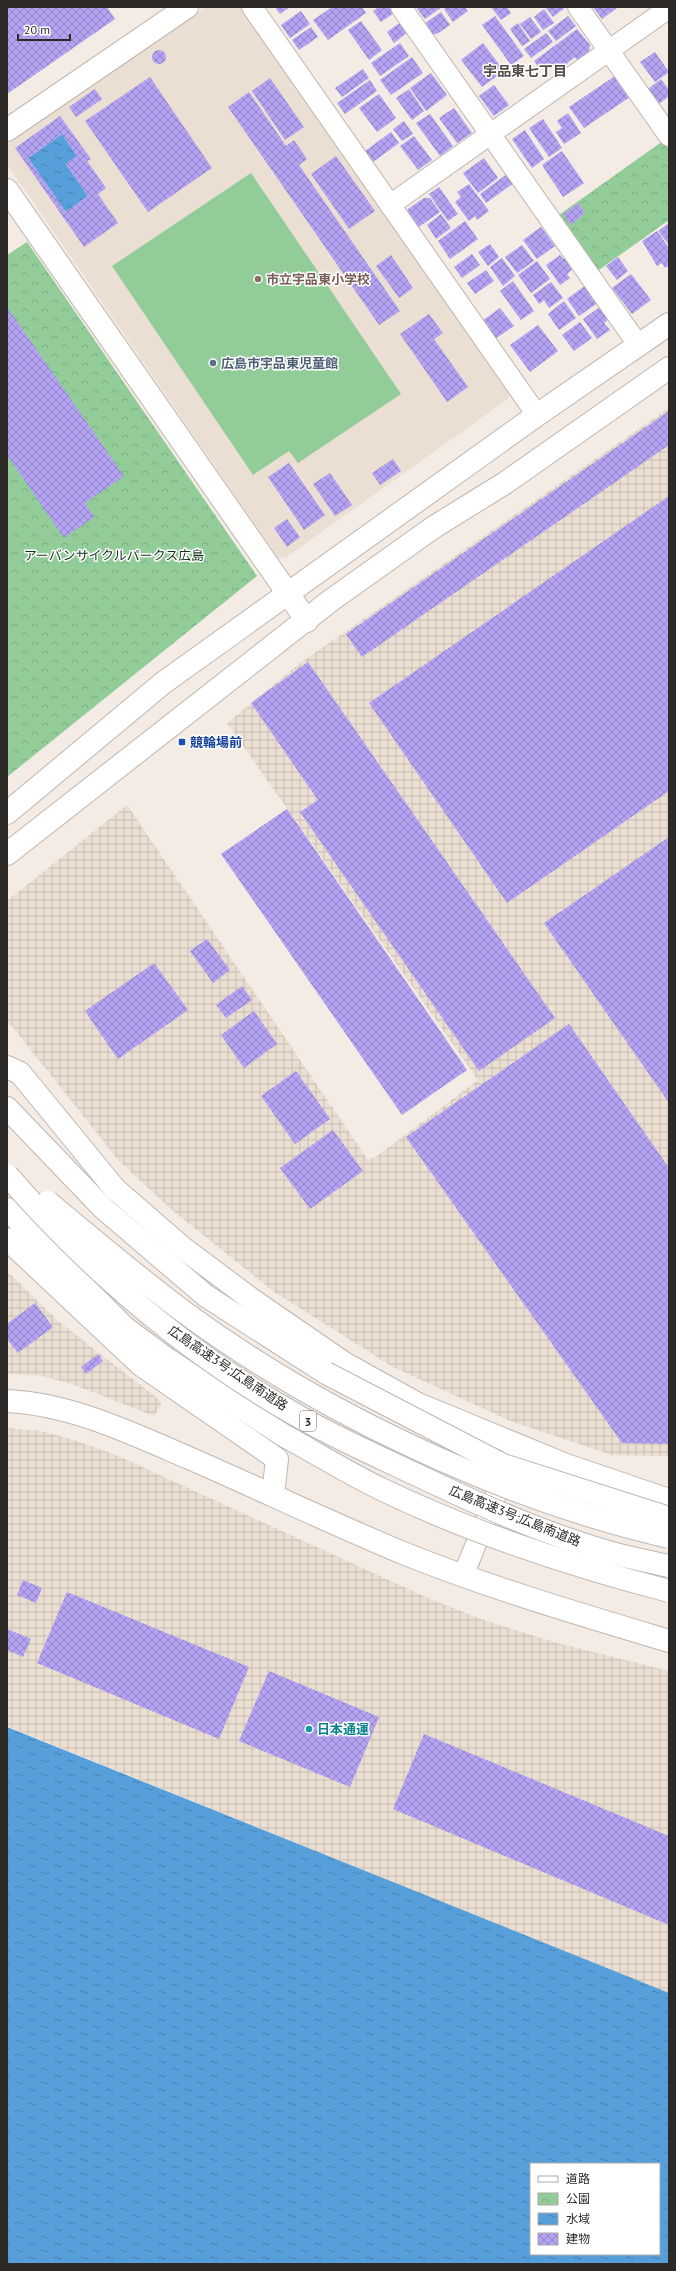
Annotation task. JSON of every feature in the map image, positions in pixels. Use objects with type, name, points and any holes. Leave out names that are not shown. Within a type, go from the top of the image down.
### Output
[{"type":"main road","points":[[7,130],[184,8]]},
{"type":"main road","points":[[7,190],[307,621]]},
{"type":"main road","points":[[7,813],[163,683],[537,415],[669,324]]},
{"type":"main road","points":[[7,854],[97,782],[159,737],[307,621],[330,601],[434,527],[505,483],[669,368]]},
{"type":"main road","points":[[7,1067],[20,1073],[115,1189],[183,1248],[251,1299],[344,1363],[418,1404],[566,1465],[669,1500]]},
{"type":"main road","points":[[7,1108],[103,1208],[200,1292],[326,1373],[503,1465],[669,1518]]},
{"type":"main road","name":"広島高速3号;広島南道路","points":[[7,1167],[110,1254],[185,1313],[269,1369],[358,1420],[446,1461],[547,1502],[639,1530],[669,1537]]},
{"type":"main road","name":"広島高速3号;広島南道路","points":[[7,1175],[43,1216],[103,1273],[159,1320],[221,1366],[295,1414],[443,1488],[536,1527],[611,1553],[669,1566]]},
{"type":"main road","points":[[7,1209],[124,1327],[167,1360],[283,1435],[381,1489],[490,1537],[582,1568],[669,1591]]},
{"type":"main road","points":[[7,1239],[141,1364],[277,1459],[273,1495]]},
{"type":"main road","points":[[7,1401],[32,1402],[74,1413],[131,1433],[402,1552],[496,1589],[669,1641]]},
{"type":"street","points":[[252,7],[537,415]]},
{"type":"street","points":[[401,7],[638,346]]},
{"type":"street","points":[[578,7],[669,136]]},
{"type":"street","points":[[390,205],[669,8]]},
{"type":"street","points":[[463,1576],[516,1445]]},
{"type":"shaded area","name":"市立宇品東小学校","points":[[205,7],[241,7],[509,394],[508,399],[285,558],[278,558],[7,164],[7,144]]},
{"type":"shaded area","points":[[669,408],[669,1456],[612,1455],[513,1422],[393,1367],[273,1291],[172,1210],[119,1161],[7,1020],[7,901],[127,805],[368,1160],[377,1156],[478,1080],[227,723],[300,663]]},
{"type":"shaded area","points":[[7,1271],[58,1321],[162,1402],[154,1416],[72,1384],[38,1375],[7,1374]]},
{"type":"shaded area","points":[[7,1428],[40,1431],[71,1439],[116,1455],[430,1599],[486,1621],[557,1643],[669,1671],[669,1994],[7,1726]]},
{"type":"green space","points":[[663,141],[669,150],[669,220],[596,272],[556,217]]},
{"type":"green space","points":[[251,173],[401,394],[298,463],[289,451],[253,475],[112,266]]},
{"type":"green space","name":"アーバンサイクルパークス広島","points":[[27,242],[257,576],[7,777],[7,255]]},
{"type":"water","points":[[62,134],[77,156],[66,164],[88,196],[66,212],[28,158]]},
{"type":"water","points":[[7,1727],[669,1993],[669,2264],[7,2264]]},
{"type":"building","points":[[7,7],[107,7],[115,19],[7,94]]},
{"type":"building","points":[[275,7],[290,7],[280,14]]},
{"type":"building","points":[[332,7],[362,7],[366,13],[328,40],[313,20]]},
{"type":"building","points":[[379,7],[389,7],[394,13],[381,22],[373,11]]},
{"type":"building","points":[[416,7],[442,7],[425,19]]},
{"type":"building","points":[[447,7],[465,7],[468,11],[453,22],[444,9]]},
{"type":"building","points":[[491,7],[507,7],[511,13],[501,20]]},
{"type":"building","points":[[545,7],[566,7],[553,17]]},
{"type":"building","points":[[593,7],[616,7],[617,8],[602,19]]},
{"type":"building","points":[[544,9],[554,23],[543,30],[534,17]]},
{"type":"building","points":[[301,11],[310,24],[290,38],[281,25]]},
{"type":"building","points":[[441,12],[450,25],[437,34],[431,34],[424,24]]},
{"type":"building","points":[[495,16],[524,56],[511,65],[482,25]]},
{"type":"building","points":[[568,16],[576,26],[556,41],[548,31]]},
{"type":"building","points":[[530,17],[541,32],[531,39],[520,24]]},
{"type":"building","points":[[361,21],[382,50],[369,60],[348,30]]},
{"type":"building","points":[[401,22],[408,32],[394,43],[387,32]]},
{"type":"building","points":[[518,23],[530,41],[522,46],[510,29]]},
{"type":"building","points":[[311,27],[318,37],[299,50],[292,40]]},
{"type":"building","points":[[577,29],[590,45],[589,53],[578,61],[575,57],[560,69],[556,65],[551,69],[538,66],[534,61]]},
{"type":"building","points":[[546,33],[553,42],[531,58],[524,49]]},
{"type":"building","points":[[400,43],[409,56],[380,76],[371,63]]},
{"type":"building","points":[[483,43],[504,71],[482,87],[461,60]]},
{"type":"building","points":[[156,50],[162,50],[166,54],[166,60],[162,64],[156,64],[152,60],[152,54]]},
{"type":"building","points":[[655,52],[669,72],[655,82],[640,62]]},
{"type":"building","points":[[412,57],[423,73],[391,95],[380,80]]},
{"type":"building","points":[[363,69],[369,78],[342,97],[335,88]]},
{"type":"building","points":[[431,73],[447,95],[426,111],[410,88]]},
{"type":"building","points":[[615,76],[630,97],[584,128],[569,107]]},
{"type":"building","points":[[150,77],[212,168],[148,212],[85,121]]},
{"type":"building","points":[[270,78],[304,127],[285,140],[252,91]]},
{"type":"building","points":[[661,79],[669,90],[669,96],[659,104],[648,89]]},
{"type":"building","points":[[370,80],[377,91],[345,114],[337,103]]},
{"type":"building","points":[[494,85],[509,105],[494,116],[479,96]]},
{"type":"building","points":[[95,89],[102,99],[76,117],[69,107]]},
{"type":"building","points":[[409,89],[424,111],[412,120],[396,98]]},
{"type":"building","points":[[249,92],[286,146],[294,140],[307,159],[299,165],[400,311],[379,325],[228,107]]},
{"type":"building","points":[[379,94],[396,118],[377,132],[359,108]]},
{"type":"building","points":[[454,108],[472,133],[457,143],[439,118]]},
{"type":"building","points":[[568,113],[581,133],[564,144],[556,132],[562,128],[557,121]]},
{"type":"building","points":[[430,114],[453,146],[440,156],[416,123]]},
{"type":"building","points":[[60,116],[91,159],[87,161],[106,188],[98,194],[118,223],[84,247],[15,148]],"holes":[[[62,134],[77,156],[66,164],[88,196],[66,212],[28,158]]]},
{"type":"building","points":[[543,119],[562,148],[549,157],[529,128]]},
{"type":"building","points":[[404,121],[413,134],[402,141],[393,129]]},
{"type":"building","points":[[525,130],[544,159],[532,168],[512,139]]},
{"type":"building","points":[[391,132],[399,143],[373,162],[365,151]]},
{"type":"building","points":[[414,136],[432,160],[418,170],[400,146]]},
{"type":"building","points":[[562,151],[584,183],[563,197],[542,165]]},
{"type":"building","points":[[336,156],[375,211],[349,229],[311,174]]},
{"type":"building","points":[[484,158],[498,178],[478,193],[463,173]]},
{"type":"building","points":[[507,174],[514,183],[486,203],[480,194]]},
{"type":"building","points":[[469,184],[489,211],[477,220],[475,216],[469,221],[455,202],[461,197],[457,192]]},
{"type":"building","points":[[439,187],[458,214],[448,221],[429,194]]},
{"type":"building","points":[[424,198],[430,198],[440,212],[416,229],[406,216],[408,209]]},
{"type":"building","points":[[578,203],[585,213],[571,225],[563,214]]},
{"type":"building","points":[[441,214],[451,228],[436,239],[427,225]]},
{"type":"building","points":[[465,221],[478,239],[450,259],[438,241]]},
{"type":"building","points":[[669,223],[669,245],[658,231]]},
{"type":"building","points":[[541,227],[555,246],[537,259],[523,240]]},
{"type":"building","points":[[657,231],[669,248],[669,265],[665,268],[662,263],[657,266],[642,241]]},
{"type":"building","points":[[490,244],[499,257],[488,266],[478,252]]},
{"type":"building","points":[[522,245],[534,261],[517,273],[505,257]]},
{"type":"building","points":[[472,254],[480,265],[462,278],[454,267]]},
{"type":"building","points":[[391,255],[413,288],[399,298],[376,266]]},
{"type":"building","points":[[560,255],[563,259],[566,257],[574,268],[567,274],[570,278],[560,285],[546,265]]},
{"type":"building","points":[[618,257],[628,271],[617,280],[606,266]]},
{"type":"building","points":[[502,258],[515,276],[503,286],[490,267]]},
{"type":"building","points":[[537,261],[550,279],[531,293],[518,275]]},
{"type":"building","points":[[486,270],[494,281],[475,294],[467,283]]},
{"type":"building","points":[[631,274],[651,300],[632,314],[612,288]]},
{"type":"building","points":[[513,281],[534,311],[521,320],[500,291]]},
{"type":"building","points":[[551,282],[563,298],[549,308],[544,300],[539,304],[533,295]]},
{"type":"building","points":[[586,285],[599,302],[579,316],[567,299]]},
{"type":"building","points":[[564,301],[576,318],[559,330],[548,314]]},
{"type":"building","points":[[601,306],[610,318],[604,323],[610,330],[597,339],[583,319]]},
{"type":"building","points":[[7,307],[124,476],[85,503],[94,517],[64,538],[7,455]]},
{"type":"building","points":[[500,308],[514,326],[495,339],[482,321]]},
{"type":"building","points":[[429,314],[443,333],[434,339],[468,387],[447,402],[400,334]]},
{"type":"building","points":[[580,322],[592,338],[574,351],[562,335]]},
{"type":"building","points":[[538,325],[558,351],[530,372],[510,345]]},
{"type":"building","points":[[669,411],[669,445],[362,657],[346,634]]},
{"type":"building","points":[[393,459],[401,471],[380,485],[372,473]]},
{"type":"building","points":[[289,463],[325,515],[304,530],[268,477]]},
{"type":"building","points":[[330,473],[352,505],[335,516],[313,484]]},
{"type":"building","points":[[669,496],[669,791],[507,903],[369,703]]},
{"type":"building","points":[[287,519],[300,537],[287,547],[274,528]]},
{"type":"building","points":[[308,662],[555,1018],[479,1071],[300,812],[318,800],[251,703]]},
{"type":"building","points":[[287,809],[467,1070],[402,1115],[221,854]]},
{"type":"building","points":[[669,837],[669,1103],[544,923]]},
{"type":"building","points":[[207,939],[230,970],[213,983],[190,951]]},
{"type":"building","points":[[154,963],[188,1010],[118,1059],[85,1011]]},
{"type":"building","points":[[242,986],[252,1000],[226,1018],[216,1005]]},
{"type":"building","points":[[254,1011],[277,1044],[244,1068],[221,1035]]},
{"type":"building","points":[[569,1024],[669,1168],[669,1444],[622,1443],[406,1137]]},
{"type":"building","points":[[296,1071],[330,1119],[295,1144],[261,1096]]},
{"type":"building","points":[[333,1130],[363,1171],[310,1209],[280,1168]]},
{"type":"building","points":[[35,1303],[53,1327],[18,1353],[7,1339],[7,1324]]},
{"type":"building","points":[[98,1354],[103,1361],[86,1374],[81,1367]]},
{"type":"building","points":[[23,1580],[42,1588],[36,1603],[17,1595]]},
{"type":"building","points":[[67,1592],[249,1667],[219,1739],[37,1663]]},
{"type":"building","points":[[7,1629],[31,1639],[23,1657],[7,1650]]},
{"type":"building","name":"日本通運","points":[[269,1671],[379,1717],[350,1787],[239,1741]]},
{"type":"building","points":[[424,1734],[669,1836],[669,1925],[393,1809]]},
{"type":"place","name":"市立宇品東小学校","points":[[258,279]]},
{"type":"place","name":"広島市宇品東児童館","points":[[213,363]]},
{"type":"place","name":"競輪場前","points":[[182,742]]},
{"type":"place","name":"日本通運","points":[[309,1729]]},
{"type":"district","name":"宇品東七丁目","points":[[525,71]]}]
